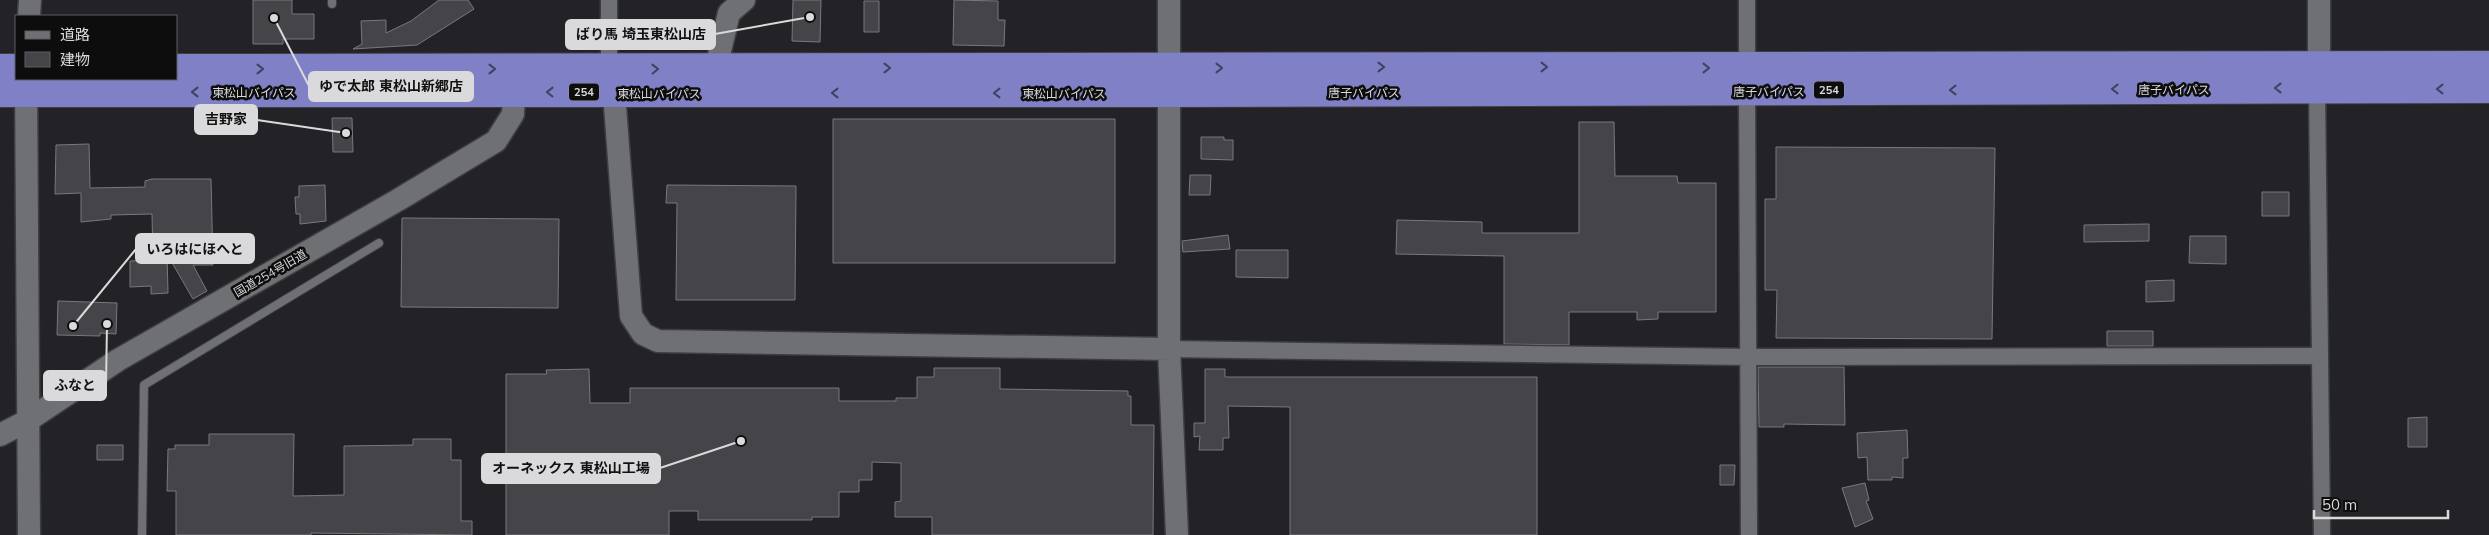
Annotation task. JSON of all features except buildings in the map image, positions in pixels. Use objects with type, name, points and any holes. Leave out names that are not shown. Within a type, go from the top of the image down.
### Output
[{"type":"highway","name":"唐子バイパス","points":[[1169,80],[2318,77],[2489,65]]},
{"type":"highway","name":"東松山バイパス","points":[[0,68],[17,83],[514,91],[716,68],[1169,80]]},
{"type":"highway","name":"東松山バイパス","points":[[178,68],[611,81],[1169,80]]},
{"type":"highway","name":"唐子バイパス","points":[[2318,77],[2489,89]]},
{"type":"street","points":[[29,15],[30,0]]},
{"type":"street","points":[[608,0],[611,81],[631,316],[643,334],[658,341],[1749,357],[2320,356]]},
{"type":"street","points":[[716,68],[729,13],[744,0]]},
{"type":"street","points":[[1169,0],[1169,348],[1177,535]]},
{"type":"street","points":[[1747,0],[1749,535]]},
{"type":"street","points":[[2319,0],[2322,535]]},
{"type":"street","points":[[17,83],[29,535]]},
{"type":"street","name":"国道254号旧道","points":[[0,435],[27,421],[118,360],[398,200],[496,141],[513,114],[514,91]]},
{"type":"lane","points":[[142,535],[144,385],[379,243]]},
{"type":"place","name":"ばり馬 埼玉東松山店","points":[[810,17]]},
{"type":"place","name":"ゆで太郎 東松山新郷店","points":[[274,18]]},
{"type":"place","name":"吉野家","points":[[346,133]]},
{"type":"place","name":"ふなと","points":[[107,324]]},
{"type":"place","name":"いろはにほへと","points":[[73,326]]},
{"type":"place","name":"オーネックス 東松山工場","points":[[741,441]]}]
